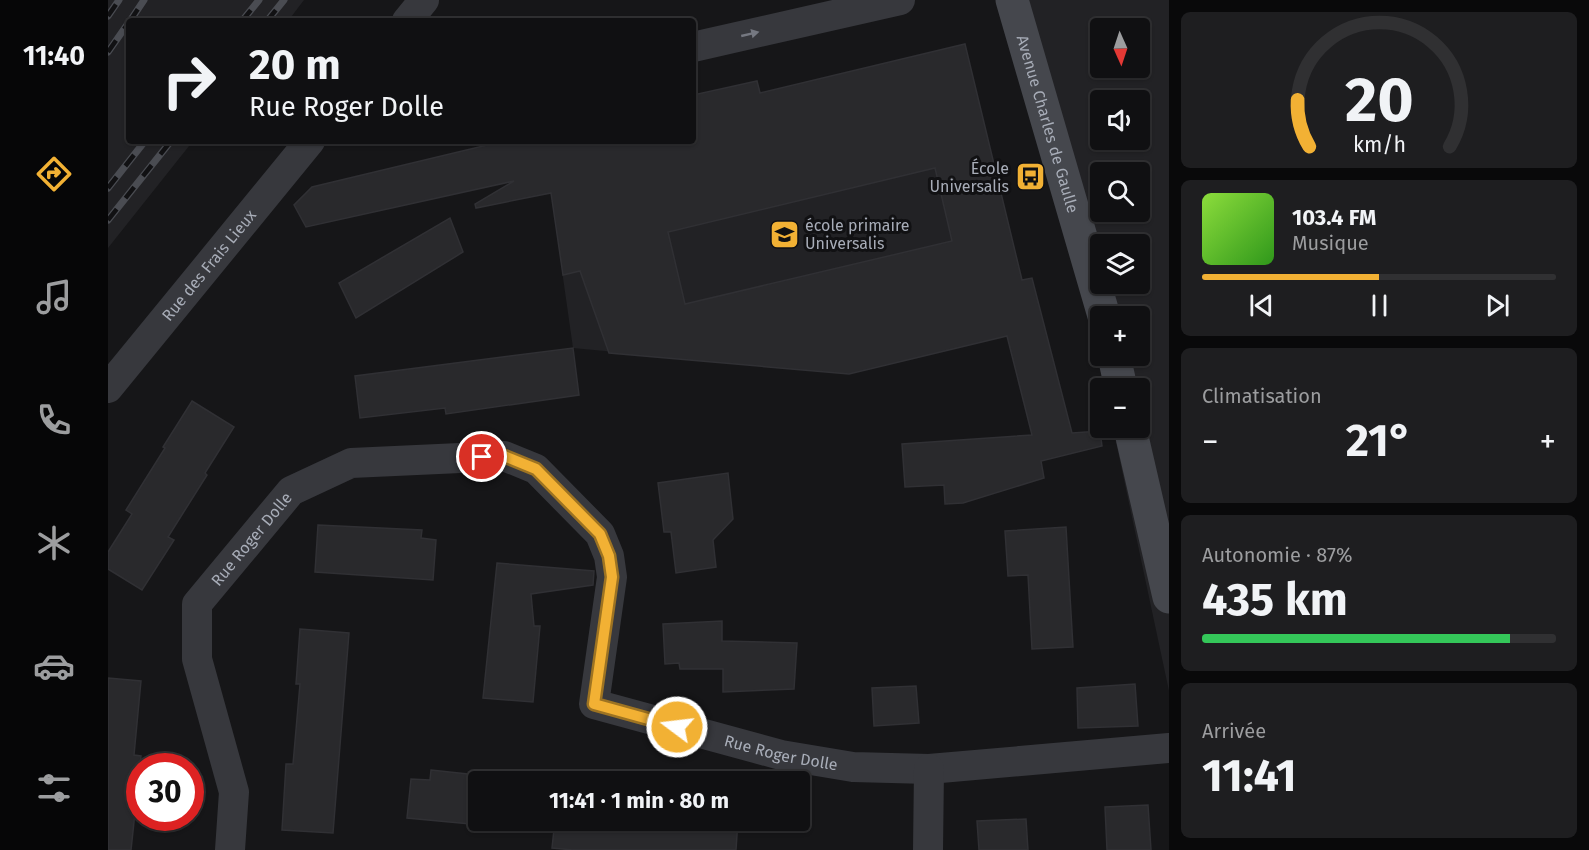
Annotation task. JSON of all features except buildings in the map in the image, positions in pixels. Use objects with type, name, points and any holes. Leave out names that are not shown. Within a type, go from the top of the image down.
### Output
[{"type":"street","points":[[409,18],[424,0]]},
{"type":"street","points":[[696,46],[900,0]]},
{"type":"street","name":"Avenue Charles de Gaulle","points":[[1012,0],[1101,306]]},
{"type":"street","name":"Rue des Frais Lieux","points":[[108,387],[308,144]]},
{"type":"street","points":[[1132,438],[1169,597]]},
{"type":"street","name":"Rue Roger Dolle","points":[[230,850],[234,792],[197,659],[197,604],[291,491],[351,463],[504,456],[536,469],[600,534],[609,556],[612,577],[594,704],[781,755],[854,767],[928,769],[1169,748]]},
{"type":"street","points":[[928,769],[928,850]]},
{"type":"shaded area","points":[[108,0],[304,0],[290,18],[126,18],[126,144],[191,144],[108,248]]},
{"type":"shaded area","points":[[1022,0],[1169,0],[1169,691],[1115,438],[1150,438],[1150,378],[1103,378],[1100,366],[1150,366],[1150,306],[1090,306],[1090,318]]},
{"type":"shaded area","name":"école primaire Universalis","points":[[965,44],[1022,280],[1032,278],[1044,327],[849,374],[573,348],[551,193],[542,154],[658,144],[696,144],[696,94],[757,81],[761,93]]},
{"type":"railway","points":[[108,16],[119,0]]},
{"type":"railway","points":[[132,18],[144,0]]},
{"type":"railway","points":[[244,18],[259,0]]},
{"type":"railway","points":[[269,18],[284,0]]},
{"type":"railway","points":[[108,52],[126,26]]},
{"type":"railway","points":[[108,188],[143,144]]},
{"type":"railway","points":[[108,220],[169,144]]},
{"type":"place","name":"École Universalis","points":[[1030,177]]},
{"type":"place","name":"école primaire Universalis","points":[[784,234]]},
{"type":"route","points":[[482,457],[504,456],[536,469],[600,534],[609,556],[612,577],[594,704],[677,727]]}]
